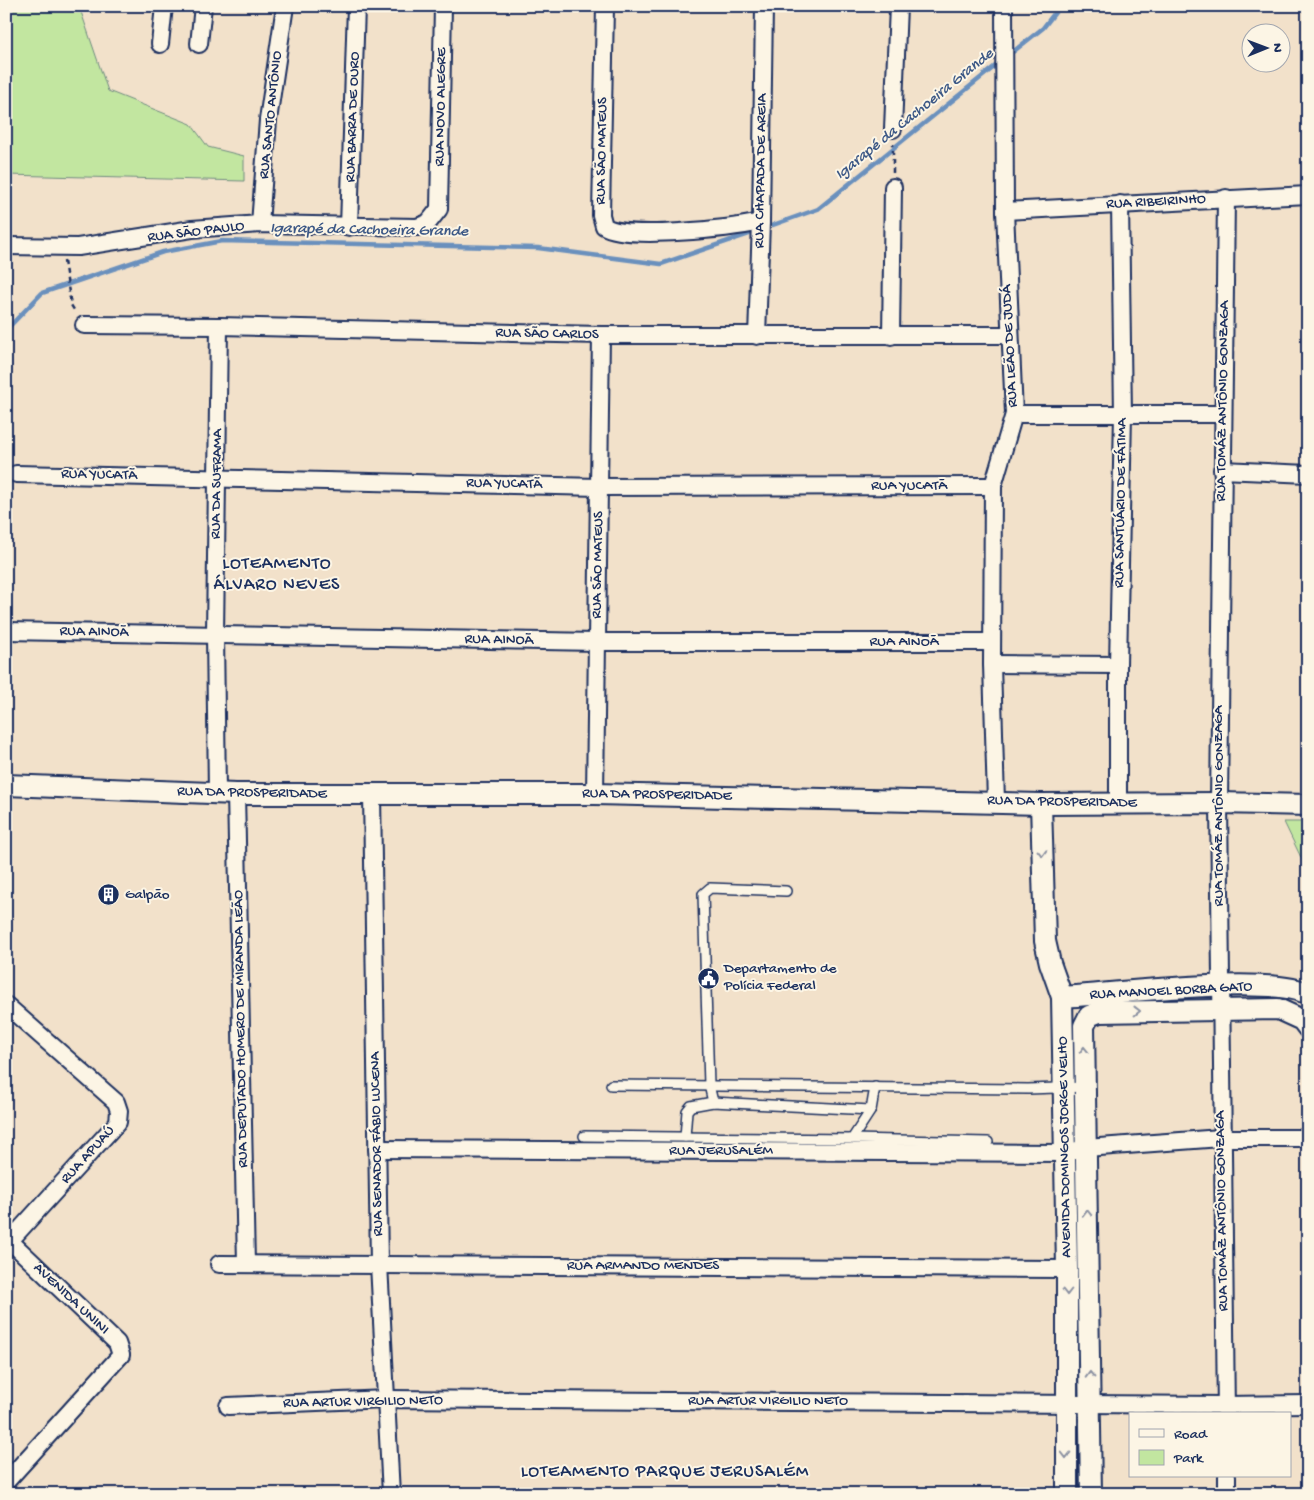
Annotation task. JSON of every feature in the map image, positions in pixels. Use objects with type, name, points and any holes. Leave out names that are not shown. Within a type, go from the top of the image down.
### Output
[{"type":"street","points":[[160,44],[164,6]]},
{"type":"street","points":[[199,44],[204,6]]},
{"type":"street","name":"RUA SANTO ANTÔNIO","points":[[260,224],[268,120],[285,6]]},
{"type":"street","name":"RUA BARRA DE OURO","points":[[349,227],[356,6]]},
{"type":"street","name":"RUA NOVO ALEGRE","points":[[439,209],[443,6]]},
{"type":"street","name":"RUA SÃO MATEUS","points":[[606,6],[601,215],[604,226],[616,231],[685,232],[731,229],[761,222]]},
{"type":"street","name":"RUA CHAPADA DE AREIA","points":[[757,336],[761,222],[764,6]]},
{"type":"street","points":[[893,129],[898,6]]},
{"type":"street","name":"RUA LEÃO DE JUDÁ","points":[[996,802],[992,664],[993,486],[1014,414],[1005,211],[1004,6]]},
{"type":"street","points":[[890,336],[893,187]]},
{"type":"street","name":"RUA RIBEIRINHO","points":[[1005,211],[1308,195]]},
{"type":"street","name":"RUA TOMÁZ ANTÔNIO GONZAGA","points":[[1226,198],[1218,803],[1226,1409]]},
{"type":"street","name":"RUA SANTUÁRIO DE FÁTIMA","points":[[1118,803],[1118,665],[1123,414],[1120,204]]},
{"type":"street","name":"RUA SÃO PAULO","points":[[6,246],[78,247],[192,229],[260,224],[417,227],[428,222],[439,209]]},
{"type":"street","name":"RUA SÃO CARLOS","points":[[84,325],[219,326],[602,336],[1010,335]]},
{"type":"street","name":"RUA DA SUFRAMA","points":[[219,326],[215,634],[227,794]]},
{"type":"street","name":"RUA SÃO MATEUS","points":[[595,794],[602,336]]},
{"type":"street","points":[[1014,414],[1222,414]]},
{"type":"street","points":[[1222,470],[1308,474]]},
{"type":"street","name":"RUA YUCATÃ","points":[[16,474],[599,487],[993,486]]},
{"type":"street","name":"RUA AINOÃ","points":[[6,630],[597,642],[992,642]]},
{"type":"street","points":[[992,664],[1118,665]]},
{"type":"street","name":"RUA DA PROSPERIDADE","points":[[6,785],[227,794],[595,794],[1041,804],[1218,803],[1308,805]]},
{"type":"street","name":"RUA DEPUTADO HOMERO DE MIRANDA LEÃO","points":[[227,794],[246,1264]]},
{"type":"street","name":"RUA SENADOR FÁBIO LUCENA","points":[[372,794],[379,1264],[391,1494]]},
{"type":"street","name":"AVENIDA DOMINGOS JORGE VELHO","points":[[1041,804],[1044,933],[1050,963],[1062,997],[1067,1269],[1066,1494]]},
{"type":"street","name":"RUA MANOEL BORBA GATO","points":[[1062,997],[1220,986],[1286,987],[1308,994]]},
{"type":"street","name":"RUA APUAÚ","points":[[6,1005],[116,1102],[120,1117],[118,1122],[8,1243]]},
{"type":"street","name":"RUA MANOEL BORBA GATO","points":[[1089,1016],[1099,1012],[1278,1008],[1302,1020],[1308,1028]]},
{"type":"street","name":"AVENIDA DOMINGOS JORGE VELHO","points":[[1089,1016],[1084,1026],[1091,1494]]},
{"type":"street","name":"RUA JERUSALÉM","points":[[377,1149],[1064,1153],[1086,1148],[1221,1138],[1308,1138]]},
{"type":"street","name":"AVENIDA UNINI","points":[[6,1482],[121,1355],[117,1343],[8,1243]]},
{"type":"street","name":"RUA ARMANDO MENDES","points":[[220,1264],[1067,1269]]},
{"type":"street","name":"RUA ARTUR VIRGILIO NETO","points":[[228,1406],[386,1399],[1066,1403],[1226,1409],[1308,1404]]},
{"type":"street","points":[[1227,1478],[1227,1494]]},
{"type":"lane","points":[[713,1102],[709,1085],[703,894],[710,888],[786,890]]},
{"type":"lane","points":[[611,1084],[1085,1087]]},
{"type":"lane","points":[[852,1139],[871,1110],[876,1087]]},
{"type":"lane","points":[[685,1137],[687,1110],[697,1104],[713,1102],[871,1110]]},
{"type":"lane","points":[[584,1136],[988,1142]]},
{"type":"path","points":[[893,129],[893,187]]},
{"type":"path","points":[[66,272],[71,305]]},
{"type":"green space","points":[[6,6],[79,6],[108,91],[191,124],[208,147],[244,156],[244,181],[6,175]]},
{"type":"green space","points":[[1284,822],[1308,822],[1308,872]]},
{"type":"waterway","name":"Igarapé da Cachoeira Grande","points":[[1009,55],[1043,28],[1060,6]]},
{"type":"waterway","name":"Igarapé da Cachoeira Grande","points":[[773,225],[818,209],[999,63]]},
{"type":"waterway","name":"Igarapé da Cachoeira Grande","points":[[6,330],[42,293],[163,252],[222,241],[538,248],[661,264],[749,234]]},
{"type":"place","name":"Galpão","points":[[109,895]]},
{"type":"place","name":"Departamento de Polícia Federal","points":[[708,978]]},
{"type":"district","name":"LOTEAMENTO ÁLVARO NEVES","points":[[277,574]]},
{"type":"district","name":"LOTEAMENTO PARQUE JERUSALÉM","points":[[665,1472]]}]
